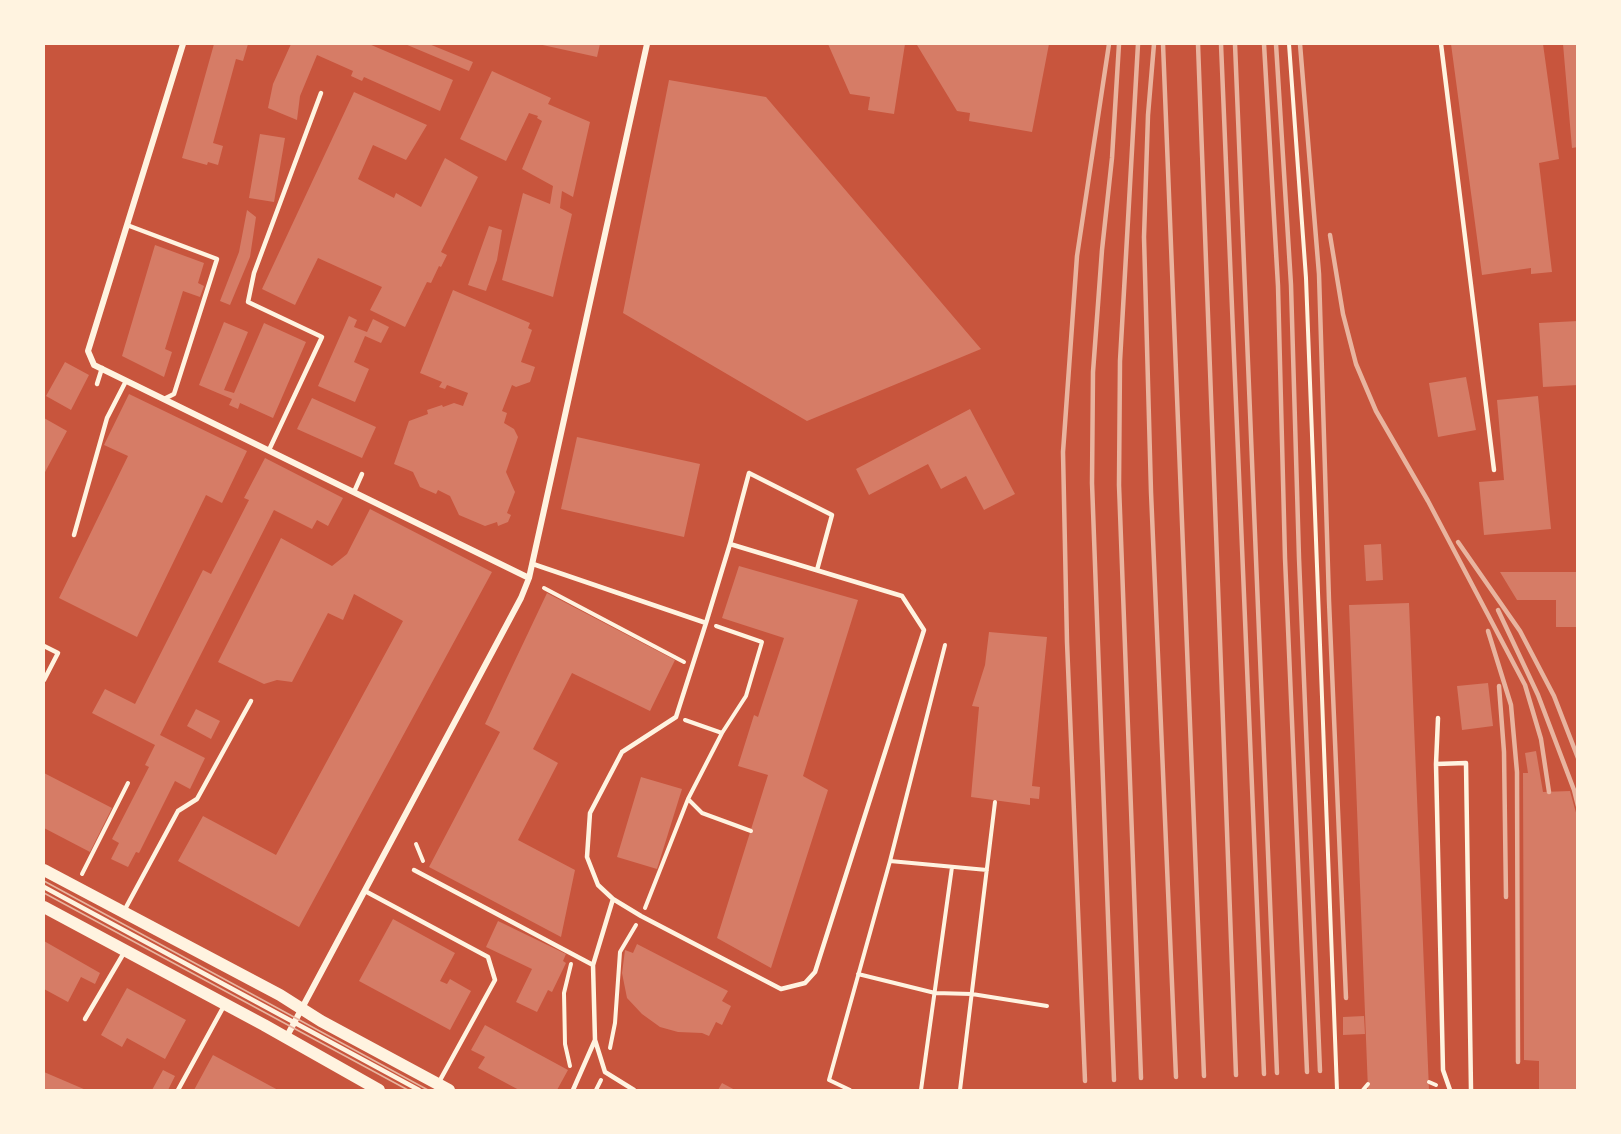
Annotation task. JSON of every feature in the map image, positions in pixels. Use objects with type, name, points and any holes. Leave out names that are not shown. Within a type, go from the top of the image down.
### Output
[{"type":"main road","points":[[44,870],[280,995],[301,1010],[443,1088]]},
{"type":"main road","points":[[44,907],[379,1090]]},
{"type":"street","points":[[183,44],[88,351],[94,364],[529,578]]},
{"type":"street","points":[[286,1038],[521,598],[529,578],[647,44]]},
{"type":"lane","points":[[1441,44],[1494,470]]},
{"type":"lane","points":[[269,450],[322,338],[249,302],[254,273],[321,93]]},
{"type":"lane","points":[[127,225],[217,259],[174,393],[164,399]]},
{"type":"lane","points":[[97,384],[102,368]]},
{"type":"lane","points":[[74,535],[107,418],[126,381]]},
{"type":"lane","points":[[730,544],[902,596],[924,630],[815,972],[805,983],[781,989],[613,899],[598,885],[587,857],[591,813],[622,752],[676,717],[730,544],[749,473],[832,515],[817,570]]},
{"type":"lane","points":[[354,492],[362,474]]},
{"type":"lane","points":[[532,564],[706,623]]},
{"type":"lane","points":[[44,646],[58,653],[44,680]]},
{"type":"lane","points":[[122,913],[178,811],[197,799],[251,701]]},
{"type":"lane","points":[[1438,718],[1436,764],[1443,1070],[1449,1090]]},
{"type":"lane","points":[[1436,764],[1466,763],[1471,1090]]},
{"type":"lane","points":[[414,870],[592,965]]},
{"type":"lane","points":[[44,886],[419,1090]]},
{"type":"lane","points":[[365,891],[488,957],[495,980],[443,1088]]},
{"type":"lane","points":[[613,899],[592,965],[595,1040],[605,1072],[634,1090]]},
{"type":"lane","points":[[85,1019],[125,951]]},
{"type":"lane","points":[[178,1090],[225,1004]]},
{"type":"lane","points":[[573,1090],[595,1040]]},
{"type":"path","points":[[1289,44],[1306,278],[1337,1090]]},
{"type":"path","points":[[544,588],[692,666]]},
{"type":"path","points":[[596,1090],[605,1072],[615,1023],[620,952],[641,916],[688,799],[723,733],[746,696],[762,642],[706,623]]},
{"type":"path","points":[[850,1090],[828,1080],[890,861],[945,645]]},
{"type":"path","points":[[676,717],[723,733]]},
{"type":"path","points":[[79,880],[128,783]]},
{"type":"path","points":[[688,799],[702,813],[751,831]]},
{"type":"path","points":[[960,1090],[995,802]]},
{"type":"path","points":[[890,861],[987,870]]},
{"type":"path","points":[[921,1090],[952,867]]},
{"type":"path","points":[[574,955],[566,978],[564,993],[565,1044],[570,1066],[577,1081]]},
{"type":"path","points":[[858,974],[935,993],[972,994],[1047,1006]]},
{"type":"path","points":[[1363,1090],[1368,1084]]},
{"type":"building","points":[[214,44],[248,44],[243,61],[236,59],[213,143],[223,146],[218,165],[208,162],[207,165],[182,158]]},
{"type":"building","points":[[291,44],[369,44],[453,80],[440,111],[364,77],[362,81],[351,76],[353,71],[317,55],[300,96],[297,120],[268,108],[273,84]]},
{"type":"building","points":[[405,44],[429,44],[473,62],[469,71]]},
{"type":"building","points":[[538,44],[600,44],[597,57]]},
{"type":"building","points":[[828,44],[905,44],[894,114],[868,110],[870,97],[850,94]]},
{"type":"building","points":[[1049,44],[1032,132],[969,121],[970,113],[957,111],[917,45]]},
{"type":"building","points":[[1451,44],[1543,44],[1559,159],[1539,163],[1552,272],[1531,274],[1531,268],[1482,275]]},
{"type":"building","points":[[1563,44],[1578,44],[1578,147],[1572,148]]},
{"type":"building","points":[[492,71],[551,98],[548,104],[590,122],[573,197],[562,191],[560,208],[572,214],[553,297],[502,280],[523,193],[550,204],[553,186],[522,169],[542,121],[537,118],[538,116],[529,113],[506,161],[460,139]]},
{"type":"building","points":[[669,80],[766,97],[981,349],[807,421],[623,313]]},
{"type":"building","points":[[354,92],[427,125],[406,160],[373,145],[358,179],[394,198],[396,193],[421,207],[445,158],[478,177],[441,252],[447,255],[431,283],[427,282],[405,327],[370,310],[382,287],[318,258],[295,305],[262,289]]},
{"type":"building","points":[[260,134],[285,138],[274,202],[249,198]]},
{"type":"building","points":[[247,210],[256,217],[250,257],[230,305],[220,301],[239,252]]},
{"type":"building","points":[[489,226],[502,230],[497,260],[486,291],[468,285]]},
{"type":"building","points":[[155,245],[204,263],[198,283],[204,286],[200,297],[183,291],[165,349],[172,352],[164,377],[122,356]]},
{"type":"building","points":[[453,290],[530,323],[528,328],[532,330],[521,362],[535,367],[530,382],[516,387],[512,385],[502,411],[507,413],[504,423],[514,429],[518,437],[506,472],[515,492],[507,513],[511,515],[508,522],[498,526],[497,522],[485,526],[459,515],[450,496],[438,490],[436,494],[420,487],[413,472],[394,464],[409,421],[428,414],[427,410],[442,405],[443,407],[454,403],[463,406],[468,393],[447,385],[445,389],[439,387],[442,382],[420,373]]},
{"type":"building","points":[[349,316],[357,320],[354,327],[367,332],[373,319],[389,327],[381,343],[365,336],[354,362],[369,369],[355,402],[318,386]]},
{"type":"building","points":[[1578,321],[1578,385],[1543,387],[1539,323]]},
{"type":"building","points":[[224,322],[248,332],[224,390],[234,393],[264,323],[306,342],[273,418],[240,403],[238,409],[229,405],[232,399],[199,385]]},
{"type":"building","points":[[65,362],[89,375],[71,410],[46,396]]},
{"type":"building","points":[[1466,377],[1476,430],[1438,437],[1429,383]]},
{"type":"building","points":[[129,394],[247,451],[222,503],[206,495],[137,637],[59,598],[128,456],[104,445]]},
{"type":"building","points":[[1538,396],[1551,529],[1484,535],[1479,482],[1504,480],[1497,400]]},
{"type":"building","points":[[312,398],[376,427],[362,458],[297,429]]},
{"type":"building","points":[[970,409],[1015,494],[984,510],[966,476],[941,489],[928,464],[869,495],[856,469]]},
{"type":"building","points":[[44,418],[67,431],[44,474]]},
{"type":"building","points":[[577,437],[700,464],[684,537],[561,509]]},
{"type":"building","points":[[265,458],[343,498],[328,526],[317,520],[312,529],[274,510],[160,735],[205,758],[190,789],[175,781],[139,853],[136,852],[128,867],[111,859],[119,843],[112,839],[149,767],[145,765],[155,745],[92,713],[105,689],[135,704],[203,570],[211,574],[249,500],[244,498]]},
{"type":"building","points":[[370,509],[492,572],[299,927],[178,861],[203,816],[276,855],[403,621],[354,594],[343,620],[328,613],[292,682],[277,680],[264,684],[218,662],[281,538],[332,566],[347,554]]},
{"type":"building","points":[[1381,544],[1383,580],[1366,581],[1364,545]]},
{"type":"building","points":[[739,566],[858,600],[803,776],[828,790],[771,968],[717,938],[768,775],[738,766],[754,715],[758,717],[784,638],[722,618]]},
{"type":"building","points":[[1500,572],[1578,572],[1578,627],[1556,627],[1556,600],[1517,600]]},
{"type":"building","points":[[547,593],[675,660],[650,711],[572,673],[533,749],[558,763],[518,840],[575,870],[561,937],[429,867],[500,732],[485,724]]},
{"type":"building","points":[[1409,603],[1429,1090],[1368,1090],[1349,605]]},
{"type":"building","points":[[989,632],[1047,637],[1032,786],[1040,787],[1039,799],[1030,798],[1030,805],[971,797],[979,707],[972,706],[985,665]]},
{"type":"building","points":[[1488,683],[1493,726],[1462,730],[1457,686]]},
{"type":"building","points":[[196,709],[220,721],[211,739],[187,726]]},
{"type":"building","points":[[1536,751],[1543,792],[1570,791],[1578,820],[1578,1090],[1539,1090],[1539,1061],[1524,1060],[1523,773],[1528,773],[1525,753]]},
{"type":"building","points":[[44,773],[112,808],[90,852],[44,828]]},
{"type":"building","points":[[641,777],[682,789],[657,869],[617,857]]},
{"type":"building","points":[[393,919],[455,953],[440,981],[447,984],[450,979],[471,991],[450,1030],[359,981]]},
{"type":"building","points":[[498,921],[566,954],[563,961],[566,963],[552,992],[548,990],[537,1012],[516,1002],[532,969],[486,947]]},
{"type":"building","points":[[44,941],[100,973],[95,984],[81,977],[68,1002],[44,989]]},
{"type":"building","points":[[637,944],[728,991],[722,1001],[731,1006],[722,1025],[716,1022],[709,1036],[702,1033],[678,1032],[660,1027],[642,1014],[627,998],[622,973],[625,950],[633,953]]},
{"type":"building","points":[[127,988],[186,1020],[165,1059],[127,1038],[122,1047],[101,1035]]},
{"type":"building","points":[[1364,1016],[1365,1034],[1343,1035],[1343,1017]]},
{"type":"building","points":[[485,1025],[568,1070],[557,1090],[519,1090],[478,1068],[485,1057],[471,1050]]},
{"type":"building","points":[[213,1055],[278,1090],[194,1090]]},
{"type":"building","points":[[163,1070],[175,1076],[168,1090],[152,1090]]},
{"type":"building","points":[[44,1072],[86,1090],[44,1090]]},
{"type":"building","points":[[722,1083],[735,1090],[718,1090]]},
{"type":"tram line","points":[[44,881],[428,1090]]},
{"type":"tram line","points":[[44,893],[408,1090]]},
{"type":"railway","points":[[1085,1081],[1067,642],[1063,452],[1077,256],[1109,44]]},
{"type":"railway","points":[[1114,1080],[1092,483],[1093,372],[1102,250],[1112,158],[1119,44]]},
{"type":"railway","points":[[1138,44],[1120,361],[1119,485],[1141,1078]]},
{"type":"railway","points":[[1154,44],[1148,115],[1144,237],[1151,492],[1176,1077]]},
{"type":"railway","points":[[1163,44],[1204,1076]]},
{"type":"railway","points":[[1198,44],[1236,1075]]},
{"type":"railway","points":[[1221,44],[1264,1074]]},
{"type":"railway","points":[[1235,44],[1277,1073]]},
{"type":"railway","points":[[1264,44],[1278,286],[1285,558],[1307,1072]]},
{"type":"railway","points":[[1276,44],[1291,285],[1299,558],[1320,1071]]},
{"type":"railway","points":[[1300,44],[1319,274],[1329,601],[1346,998]]},
{"type":"railway","points":[[1330,235],[1343,314],[1356,364],[1376,411],[1428,501],[1525,685],[1541,739],[1549,792]]},
{"type":"railway","points":[[1458,542],[1520,631],[1554,696],[1578,758]]},
{"type":"railway","points":[[1498,610],[1538,695],[1578,806]]},
{"type":"railway","points":[[1488,631],[1511,705],[1517,772],[1518,1062]]},
{"type":"railway","points":[[1499,686],[1504,752],[1506,897]]}]
